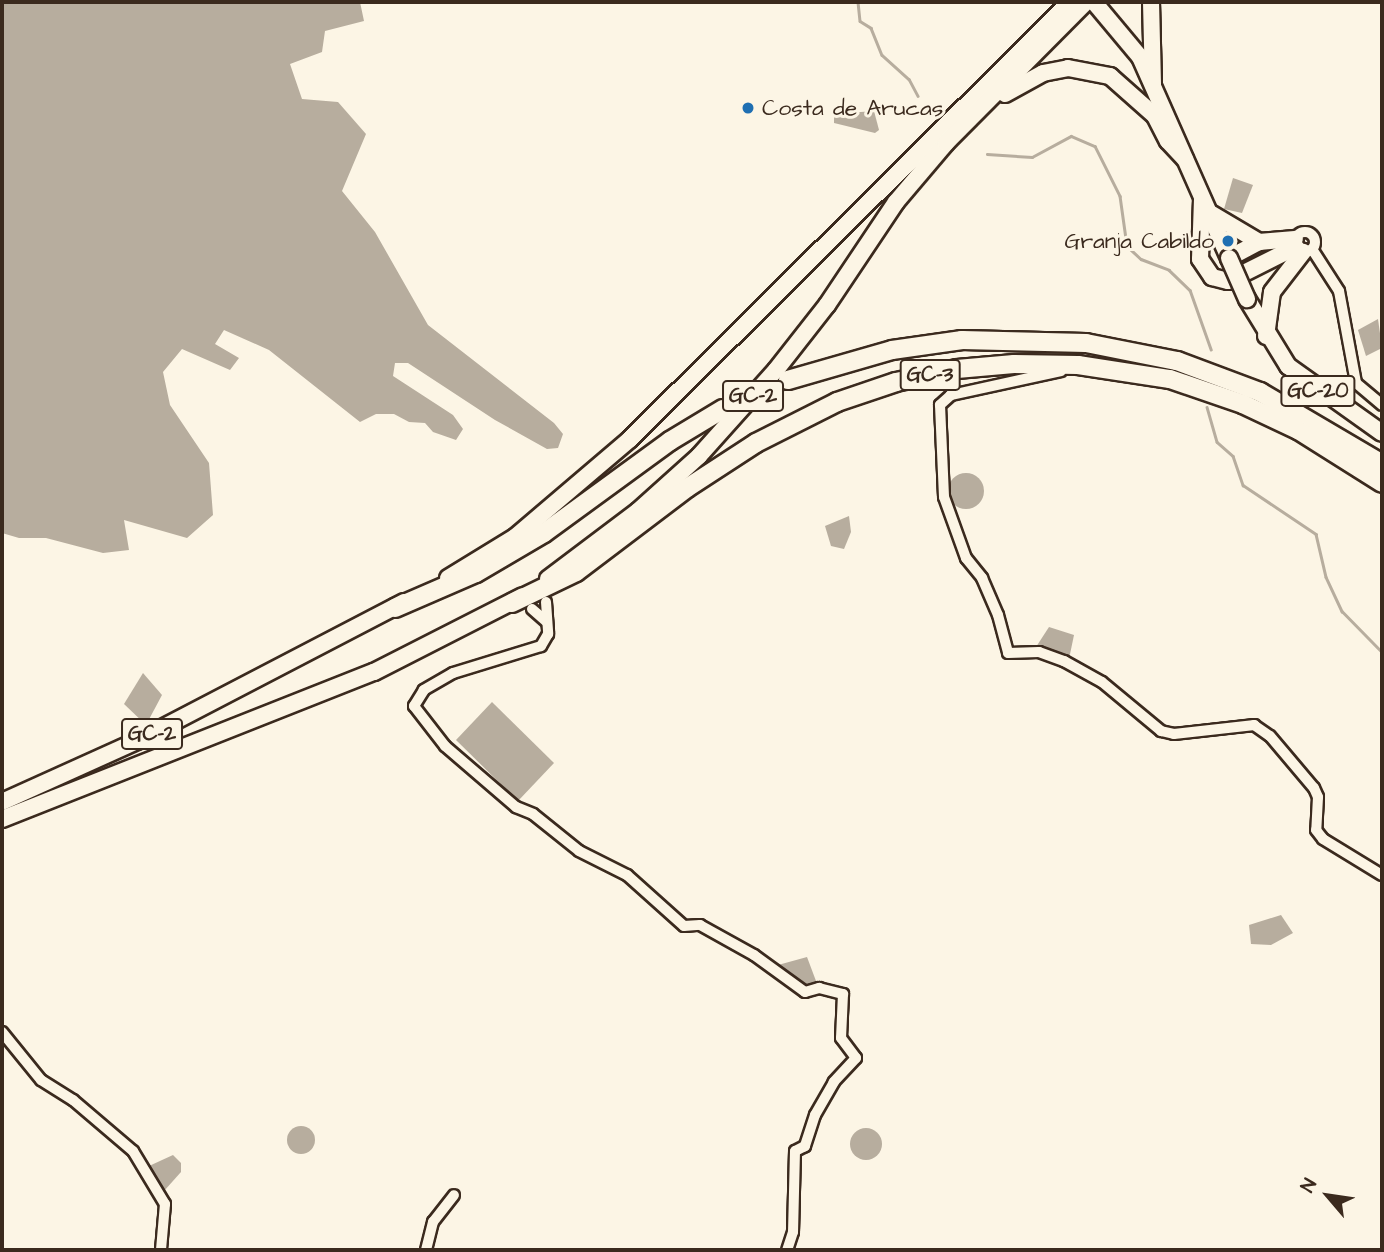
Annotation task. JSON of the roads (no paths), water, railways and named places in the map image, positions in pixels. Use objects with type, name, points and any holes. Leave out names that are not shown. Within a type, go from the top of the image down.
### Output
[{"type":"highway","name":"GC-3","points":[[788,380],[892,350],[962,340],[1086,343],[1177,361],[1247,387],[1382,464]]},
{"type":"highway","name":"GC-3","points":[[512,603],[576,572],[687,488],[755,443],[838,402],[896,383],[1003,365],[1078,365],[1170,379],[1242,404],[1298,430],[1382,483]]},
{"type":"highway","points":[[1016,378],[1060,371],[1129,378],[1242,404]]},
{"type":"highway","points":[[395,607],[476,573],[544,534],[670,441],[723,409]]},
{"type":"main road","points":[[970,111],[989,74],[1060,2]]},
{"type":"main road","name":"GC-2","points":[[2,819],[374,672],[512,603],[577,559],[699,456],[776,370],[827,305],[896,202],[970,111],[1070,2]]},
{"type":"main road","name":"GC-2","points":[[2,802],[49,782],[395,607],[487,555],[583,483],[970,111],[1092,2]]},
{"type":"main road","name":"GC-20","points":[[1092,2],[1122,31],[1153,85],[1247,299],[1266,336],[1299,377],[1382,433]]},
{"type":"main road","points":[[1151,2],[1153,85]]},
{"type":"main road","points":[[970,111],[1043,73],[1092,70],[1110,76],[1140,100],[1185,159]]},
{"type":"main road","points":[[1202,196],[1200,259],[1212,278],[1228,281],[1301,247]]},
{"type":"main road","points":[[1210,212],[1259,242],[1301,247]]},
{"type":"main road","points":[[1229,258],[1259,242]]},
{"type":"main road","points":[[1266,336],[1272,292],[1301,247]]},
{"type":"street","points":[[1301,247],[1339,291],[1356,383],[1382,405]]},
{"type":"street","points":[[1016,378],[951,395],[940,405],[944,497],[966,558],[982,578],[998,615],[1008,653],[1039,652],[1064,661],[1102,682],[1161,731],[1174,734],[1254,725],[1270,736],[1314,788],[1318,797],[1316,830],[1323,839],[1382,875]]},
{"type":"street","points":[[546,602],[548,635],[541,646],[453,673],[424,690],[414,706],[445,746],[516,807],[533,814],[579,851],[627,875],[684,926],[700,925],[754,955],[805,992],[819,988],[843,994],[841,1038],[856,1058],[834,1082],[815,1115],[805,1146],[795,1152],[793,1231],[787,1250]]},
{"type":"street","points":[[532,609],[548,622]]},
{"type":"street","points":[[2,794],[49,782]]},
{"type":"street","points":[[2,1031],[41,1080],[73,1100],[133,1151],[165,1204],[161,1250]]},
{"type":"street","points":[[426,1250],[433,1222],[454,1195]]},
{"type":"waterway","points":[[858,2],[860,21],[871,28],[882,55],[909,79],[918,96]]},
{"type":"waterway","points":[[987,154],[1032,157],[1071,136],[1095,146],[1120,196],[1127,246],[1141,259],[1169,270],[1190,290],[1211,349]]},
{"type":"waterway","points":[[1207,407],[1217,442],[1233,456],[1243,485],[1316,534],[1326,577],[1342,611],[1382,652]]},
{"type":"tunnel","points":[[723,409],[788,380]]},
{"type":"place","name":"Costa de Arucas","points":[[748,108]]},
{"type":"place","name":"Granja Cabildo","points":[[1228,241]]}]
